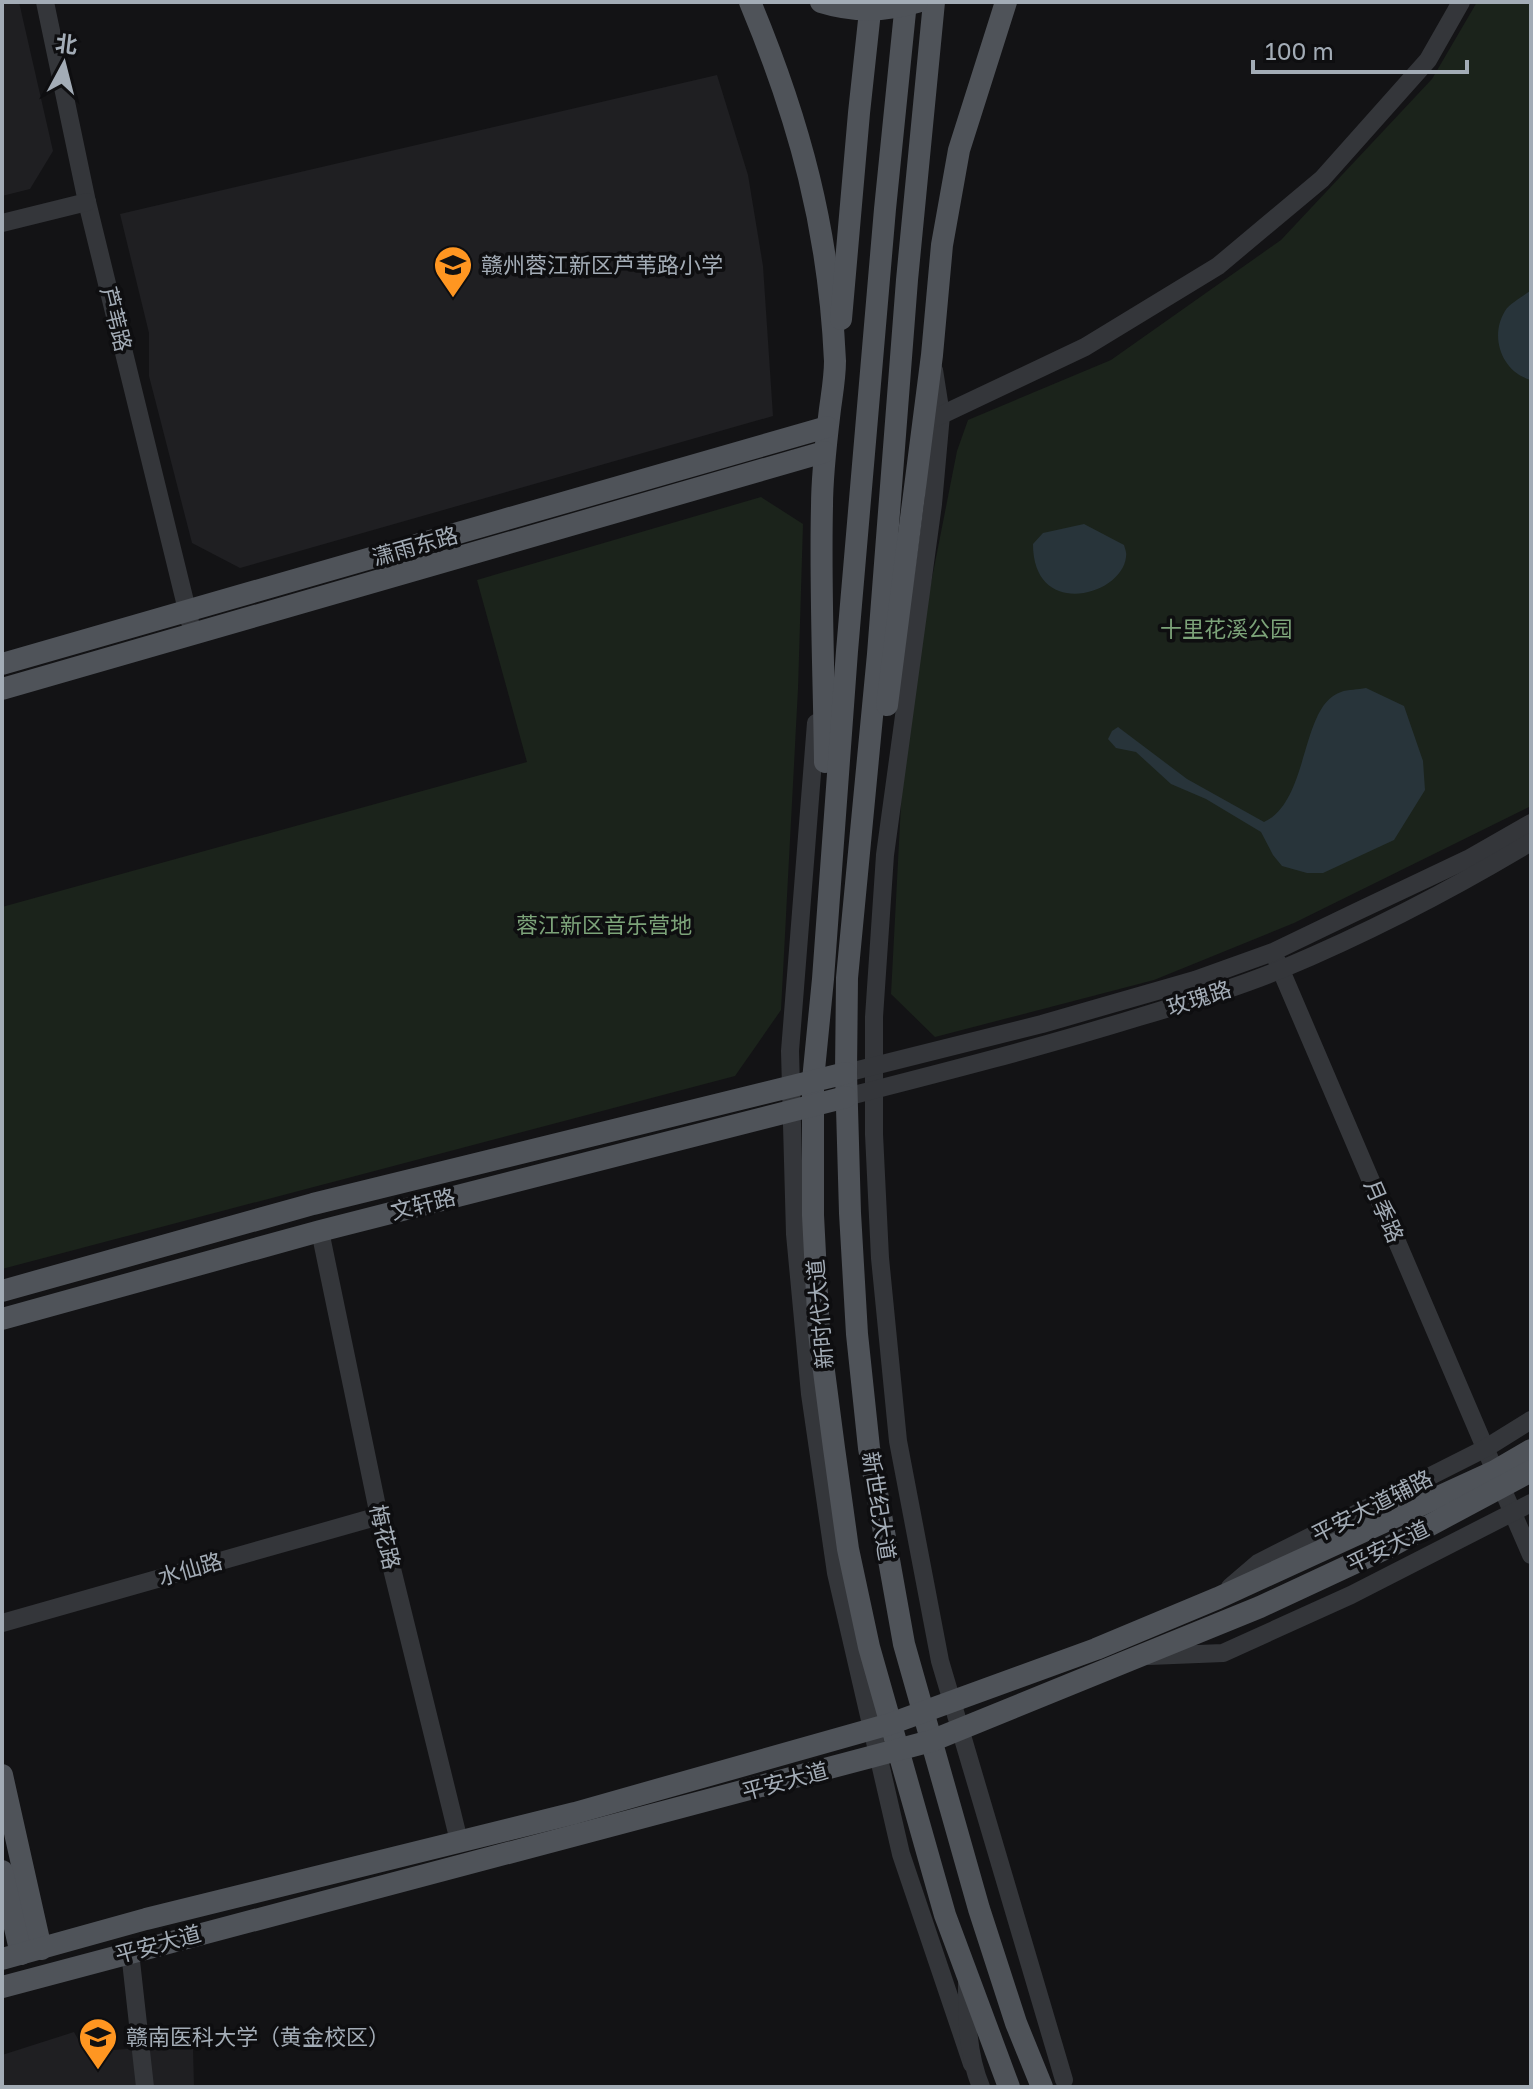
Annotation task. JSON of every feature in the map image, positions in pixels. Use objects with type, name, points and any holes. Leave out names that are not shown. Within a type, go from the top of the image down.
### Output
[{"type":"main road","points":[[750,2],[782,82],[811,181],[830,294],[835,365]]},
{"type":"main road","points":[[821,2],[853,9],[882,10],[917,2]]},
{"type":"main road","points":[[827,899],[821,505],[824,452],[845,290],[871,2]]},
{"type":"main road","points":[[827,899],[881,256],[906,2]]},
{"type":"main road","points":[[854,903],[934,2]]},
{"type":"main road","points":[[854,903],[874,801],[932,419],[932,355],[942,245],[959,150],[974,95],[1008,2]]},
{"type":"main road","points":[[907,280],[932,355]]},
{"type":"main road","name":"潇雨东路","points":[[2,689],[190,623],[827,427]]},
{"type":"main road","name":"潇雨东路","points":[[2,664],[190,623],[824,452]]},
{"type":"main road","name":"新时代大道","points":[[827,899],[802,1083],[802,1108],[813,1215],[819,1333],[848,1549],[869,1647],[881,1726]]},
{"type":"main road","name":"新世纪大道","points":[[854,903],[847,978],[846,1097],[857,1334],[869,1448],[904,1644],[922,1711],[979,1909],[1016,2023],[1042,2087]]},
{"type":"main road","name":"文轩路","points":[[2,1291],[313,1204],[846,1073]]},
{"type":"main road","name":"文轩路","points":[[2,1319],[320,1231],[846,1097]]},
{"type":"main road","name":"平安大道","points":[[2,1987],[931,1741],[1260,1607],[1391,1546],[1498,1479],[1531,1450]]},
{"type":"main road","name":"平安大道","points":[[21,1954],[146,1919],[575,1813],[881,1726],[1096,1649],[1498,1479],[1531,1471]]},
{"type":"main road","points":[[881,1726],[967,1980],[1009,2087]]},
{"type":"main road","points":[[2,1775],[21,1954]]},
{"type":"main road","points":[[2,1871],[21,1954]]},
{"type":"street","name":"芦苇路","points":[[45,2],[87,202],[190,623]]},
{"type":"street","points":[[1066,2083],[940,1661],[898,1441],[880,1258],[874,1017],[885,855],[933,504],[932,419],[1085,347],[1218,266],[1322,179],[1428,60],[1461,2]]},
{"type":"street","points":[[2,223],[87,202]]},
{"type":"street","points":[[802,1083],[790,1051],[823,624]]},
{"type":"street","name":"玫瑰路","points":[[846,1073],[1042,1024],[1195,980],[1273,952],[1468,859],[1531,823]]},
{"type":"street","name":"玫瑰路","points":[[846,1097],[1059,1042],[1280,970],[1377,926],[1478,874],[1531,842]]},
{"type":"street","name":"月季路","points":[[1273,952],[1531,1555]]},
{"type":"street","name":"梅花路","points":[[320,1231],[379,1516],[459,1841]]},
{"type":"street","name":"平安大道辅路","points":[[1218,1598],[1258,1563],[1486,1448],[1531,1420]]},
{"type":"street","points":[[1142,1657],[1223,1653],[1351,1595],[1531,1503]]},
{"type":"street","name":"水仙路","points":[[2,1623],[379,1516]]},
{"type":"street","points":[[1351,1595],[1391,1546]]},
{"type":"street","points":[[888,1754],[901,1854],[981,2087]]},
{"type":"street","points":[[130,1952],[145,2087]]},
{"type":"street","points":[[967,1980],[967,2026],[972,2064]]},
{"type":"street","points":[[1016,2023],[1066,2083]]},
{"type":"shaded area","points":[[2,2],[19,2],[53,151],[30,189],[2,196]]},
{"type":"shaded area","name":"赣州蓉江新区芦苇路小学","points":[[717,75],[748,175],[763,266],[773,416],[240,568],[192,543],[149,376],[149,333],[120,214]]},
{"type":"shaded area","points":[[1531,290],[1531,380],[1512,370],[1506,362],[1498,332],[1507,308]]},
{"type":"shaded area","points":[[1084,524],[1124,545],[1126,557],[1121,571],[1110,582],[1078,594],[1061,592],[1047,584],[1037,568],[1033,544],[1043,533]]},
{"type":"shaded area","points":[[1366,688],[1404,706],[1423,761],[1425,790],[1394,840],[1323,873],[1307,873],[1282,866],[1261,832],[1206,799],[1171,784],[1136,752],[1116,748],[1108,739],[1118,727],[1187,779],[1264,822],[1279,811],[1290,795],[1318,715],[1328,700],[1344,691]]},
{"type":"shaded area","name":"赣南医科大学（黄金校区）","points":[[74,2032],[85,2052],[193,2048],[194,2087],[2,2087],[2,2055]]},
{"type":"green space","name":"十里花溪公园","points":[[1477,2],[1531,2],[1531,806],[1294,923],[1154,980],[935,1037],[891,994],[906,710],[957,451],[968,420],[1111,360],[1281,240],[1432,79]]},
{"type":"green space","name":"蓉江新区音乐营地","points":[[761,497],[803,524],[798,689],[781,1010],[735,1076],[2,1269],[2,907],[527,762],[477,580]]},
{"type":"place","name":"赣州蓉江新区芦苇路小学","points":[[453,299]]},
{"type":"place","name":"赣南医科大学（黄金校区）","points":[[98,2071]]}]
